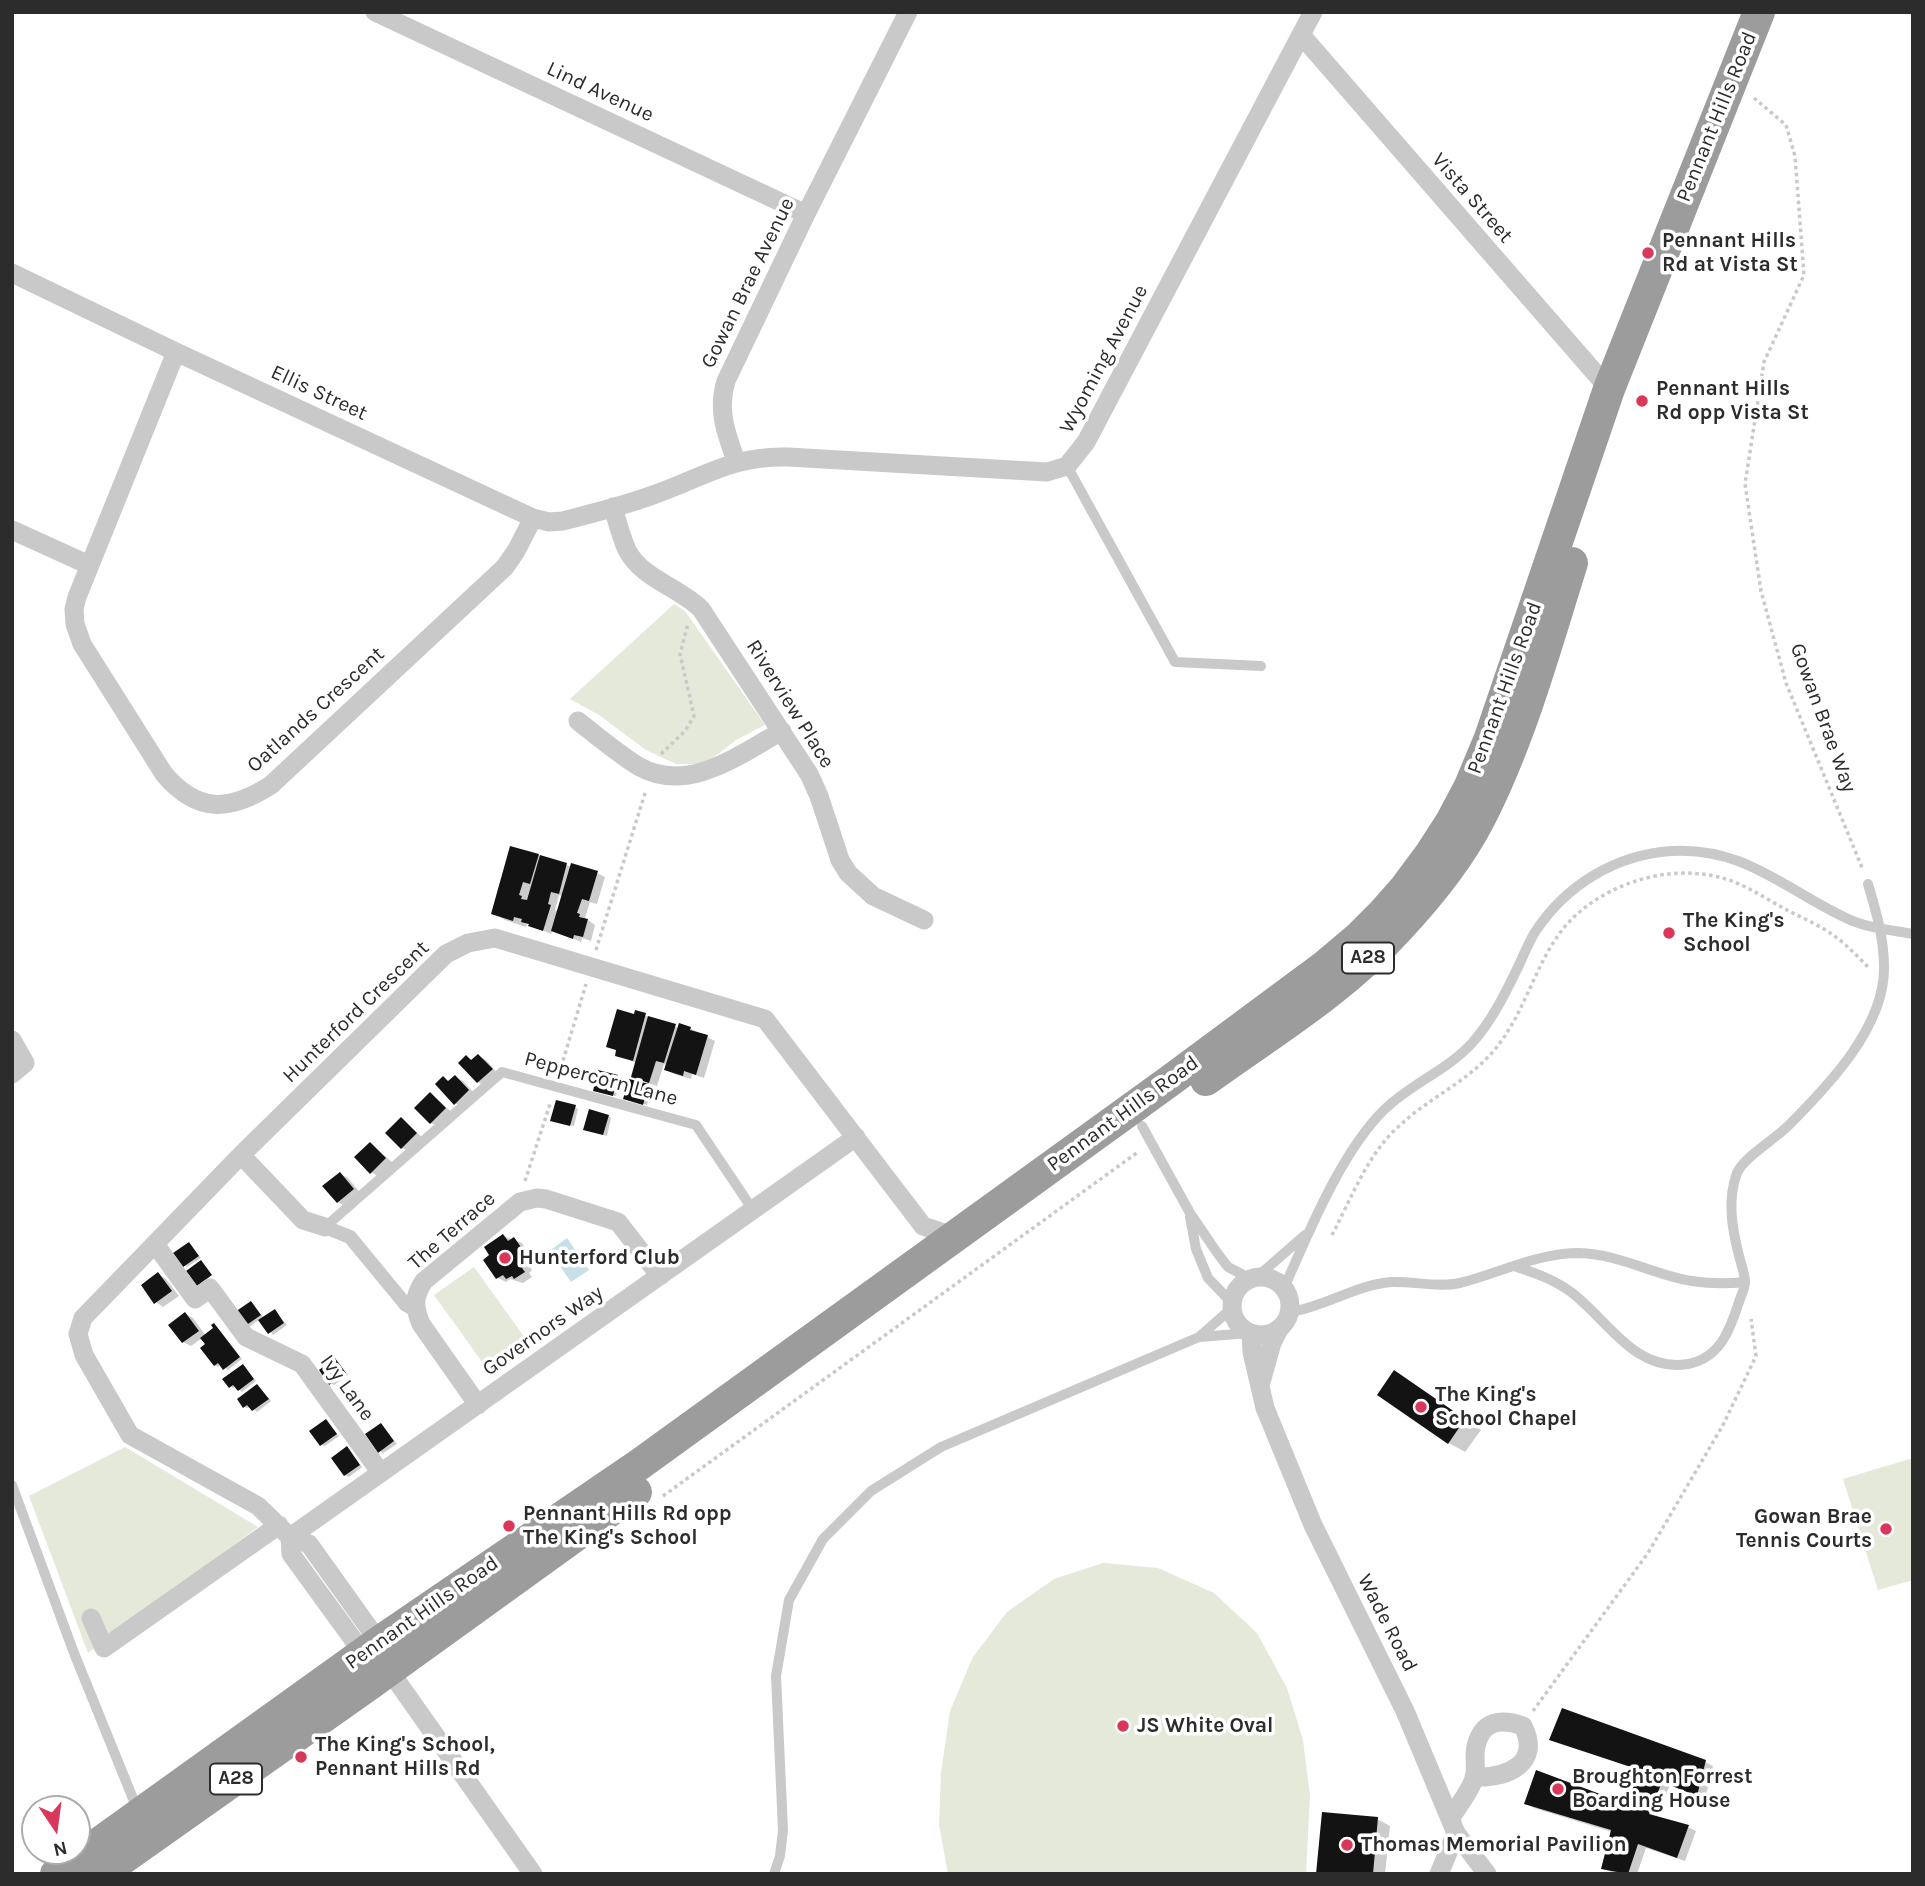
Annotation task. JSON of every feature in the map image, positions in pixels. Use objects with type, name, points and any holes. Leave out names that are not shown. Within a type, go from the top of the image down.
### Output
[{"type":"highway","name":"Pennant Hills Road","points":[[101,1874],[377,1655],[1326,965],[1358,938],[1405,888],[1451,822],[1480,762],[1609,389],[1759,12]]},
{"type":"highway","name":"Pennant Hills Road","points":[[56,1874],[139,1814],[1146,1134],[1356,969],[1397,931],[1460,853],[1480,819],[1523,715],[1605,460],[1747,92],[1782,12]]},
{"type":"street","name":"Lind Avenue","points":[[375,12],[806,214]]},
{"type":"street","name":"Gowan Brae Avenue","points":[[736,461],[721,412],[726,381],[806,214],[908,12]]},
{"type":"street","name":"Wyoming Avenue","points":[[736,461],[771,457],[1035,473],[1067,466],[1086,442],[1313,12]]},
{"type":"street","name":"Vista Street","points":[[1301,36],[1609,389]]},
{"type":"street","name":"Ellis Street","points":[[12,273],[533,517],[556,522],[613,508]]},
{"type":"street","name":"Oatlands Crescent","points":[[176,352],[89,565],[74,609],[75,624],[82,644],[164,774],[178,790],[193,800],[209,804],[243,801],[271,785],[511,559],[533,517]]},
{"type":"street","points":[[613,508],[673,488],[736,461]]},
{"type":"street","name":"Riverview Place","points":[[613,508],[628,550],[636,562],[656,579],[689,597],[701,609],[782,731],[814,784],[836,852],[848,873],[873,896],[924,920]]},
{"type":"street","points":[[12,530],[89,565]]},
{"type":"street","points":[[578,721],[639,767],[652,772],[687,776],[714,769],[782,731]]},
{"type":"street","name":"Hunterford Crescent","points":[[284,1531],[258,1506],[130,1435],[84,1355],[78,1334],[83,1318],[242,1155],[446,954],[468,943],[495,937],[765,1019],[923,1226],[953,1236]]},
{"type":"street","points":[[12,1040],[25,1063],[12,1074]]},
{"type":"street","name":"Governors Way","points":[[91,1618],[104,1648],[284,1531],[381,1473],[856,1137]]},
{"type":"street","points":[[242,1155],[303,1220],[350,1237],[406,1306],[415,1310],[428,1335],[478,1405]]},
{"type":"street","name":"The Terrace","points":[[415,1310],[415,1299],[424,1282],[520,1202],[537,1198],[618,1222],[660,1276]]},
{"type":"street","name":"Ivy Lane","points":[[155,1244],[195,1299],[210,1288],[246,1337],[302,1364],[381,1473]]},
{"type":"street","points":[[1259,1386],[1272,1343],[1290,1312],[1288,1296],[1284,1288],[1272,1279],[1254,1278],[1238,1288],[1232,1305],[1237,1323],[1250,1333],[1265,1335],[1279,1329]]},
{"type":"street","name":"Wade Road","points":[[1250,1333],[1265,1408],[1312,1525],[1405,1711],[1453,1826],[1487,1874]]},
{"type":"street","points":[[284,1531],[291,1554],[377,1655],[533,1874]]},
{"type":"street","points":[[1439,1874],[1453,1826],[1474,1777],[1475,1747],[1482,1730],[1493,1722],[1509,1721],[1523,1726],[1528,1737],[1528,1751],[1523,1761],[1509,1773],[1493,1778],[1474,1777]]},
{"type":"lane","points":[[1067,466],[1175,662],[1261,666]]},
{"type":"lane","points":[[1284,1288],[1308,1232],[1368,1125],[1402,1094],[1456,1059],[1473,1041],[1503,999],[1534,933],[1560,900],[1584,880],[1641,855],[1672,851],[1703,852],[1760,869],[1847,919],[1881,929],[1913,934]]},
{"type":"lane","points":[[1514,1266],[1547,1276],[1575,1294],[1630,1348],[1659,1363],[1688,1364],[1706,1358],[1721,1345],[1731,1328],[1745,1282],[1732,1220],[1731,1197],[1739,1168],[1786,1128],[1828,1085],[1865,1033],[1881,997],[1885,968],[1881,929],[1868,884]]},
{"type":"lane","name":"Peppercorn Lane","points":[[325,1227],[502,1072],[696,1125],[753,1210]]},
{"type":"lane","points":[[1146,1134],[1190,1213],[1228,1266],[1254,1278],[1308,1232]]},
{"type":"lane","points":[[1190,1213],[1196,1250],[1208,1278],[1232,1305],[1199,1337]]},
{"type":"lane","points":[[1290,1312],[1309,1309],[1369,1287],[1391,1282],[1456,1284],[1530,1259],[1555,1254],[1580,1253],[1631,1263],[1690,1281],[1723,1285],[1745,1282]]},
{"type":"lane","points":[[774,1874],[780,1856],[783,1830],[776,1676],[789,1600],[823,1539],[871,1491],[941,1447],[1199,1337],[1250,1333]]},
{"type":"lane","points":[[12,1485],[74,1653],[139,1814]]},
{"type":"path","name":"Gowan Brae Way","points":[[1747,92],[1786,125],[1795,156],[1804,275],[1764,362],[1745,484],[1759,578],[1786,683],[1868,884]]},
{"type":"path","points":[[652,772],[660,755],[685,731],[694,716],[680,654],[690,617]]},
{"type":"path","points":[[1332,1235],[1374,1155],[1398,1126],[1461,1081],[1490,1055],[1514,1023],[1554,944],[1568,924],[1596,899],[1629,883],[1666,874],[1701,874],[1737,883],[1836,937],[1868,967]]},
{"type":"path","name":"Pennant Hills Road","points":[[660,1499],[1119,1167],[1146,1134]]},
{"type":"path","points":[[1523,1726],[1648,1553],[1723,1425],[1756,1356],[1745,1282]]},
{"type":"shaded area","points":[[674,604],[685,611],[765,725],[736,740],[705,764],[676,764],[646,750],[599,715],[570,699]]},
{"type":"shaded area","points":[[474,1267],[530,1345],[490,1373],[434,1295]]},
{"type":"shaded area","points":[[125,1447],[258,1527],[88,1653],[29,1496]]},
{"type":"shaded area","name":"Gowan Brae Tennis Courts","points":[[1913,1458],[1913,1580],[1878,1590],[1843,1479]]},
{"type":"shaded area","name":"JS White Oval","points":[[1103,1563],[1158,1568],[1214,1593],[1257,1633],[1287,1688],[1303,1740],[1310,1796],[1306,1874],[948,1874],[939,1825],[941,1773],[950,1711],[973,1657],[1007,1612],[1054,1579]]},
{"type":"water","points":[[567,1238],[589,1270],[571,1282],[553,1256],[548,1259],[545,1254]]},
{"type":"building","points":[[510,846],[539,854],[530,884],[523,882],[519,895],[522,896],[521,899],[527,900],[540,855],[567,863],[559,894],[551,892],[548,904],[551,905],[543,931],[521,922],[522,919],[514,917],[513,921],[491,914]]},
{"type":"building","points":[[571,863],[598,871],[589,901],[582,899],[577,913],[580,914],[579,917],[588,919],[583,937],[574,935],[573,939],[551,931]]},
{"type":"building","points":[[617,1009],[634,1014],[635,1010],[646,1013],[633,1061],[615,1056],[616,1050],[606,1047]]},
{"type":"building","points":[[648,1016],[676,1024],[664,1063],[656,1061],[649,1083],[631,1077]]},
{"type":"building","points":[[679,1023],[691,1027],[690,1030],[708,1035],[696,1075],[684,1071],[683,1076],[664,1070]]},
{"type":"building","points":[[478,1054],[493,1069],[477,1083],[458,1063],[466,1055],[471,1060]]},
{"type":"building","points":[[598,1070],[618,1075],[613,1096],[593,1091]]},
{"type":"building","points":[[455,1075],[469,1090],[454,1105],[435,1084],[443,1076],[448,1081]]},
{"type":"building","points":[[629,1079],[649,1084],[643,1105],[623,1099]]},
{"type":"building","points":[[430,1092],[446,1108],[430,1124],[414,1108]]},
{"type":"building","points":[[556,1100],[576,1105],[570,1126],[550,1121]]},
{"type":"building","points":[[589,1109],[609,1115],[603,1135],[583,1130]]},
{"type":"building","points":[[401,1117],[417,1133],[401,1149],[385,1133]]},
{"type":"building","points":[[370,1142],[386,1158],[370,1174],[354,1157]]},
{"type":"building","points":[[340,1172],[354,1189],[337,1203],[322,1186]]},
{"type":"building","name":"Hunterford Club","points":[[503,1234],[508,1241],[514,1237],[527,1256],[522,1260],[526,1265],[522,1268],[525,1272],[514,1279],[512,1276],[506,1279],[503,1275],[496,1279],[483,1260],[489,1255],[484,1247]]},
{"type":"building","points":[[189,1242],[199,1256],[183,1267],[173,1253]]},
{"type":"building","points":[[201,1260],[212,1275],[197,1286],[186,1271]]},
{"type":"building","points":[[158,1272],[172,1291],[154,1304],[141,1285]]},
{"type":"building","points":[[251,1301],[261,1315],[245,1326],[235,1312]]},
{"type":"building","points":[[275,1309],[284,1323],[268,1334],[258,1320]]},
{"type":"building","points":[[185,1312],[199,1331],[182,1343],[168,1325]]},
{"type":"building","points":[[214,1323],[240,1357],[223,1370],[218,1363],[214,1366],[200,1348],[205,1344],[200,1338],[213,1328],[211,1325]]},
{"type":"building","points":[[335,1358],[346,1373],[329,1385],[319,1370]]},
{"type":"building","points":[[243,1364],[254,1379],[238,1391],[233,1385],[229,1388],[222,1379]]},
{"type":"building","name":"The King's School Chapel","points":[[1394,1370],[1465,1419],[1448,1444],[1377,1395]]},
{"type":"building","points":[[257,1384],[269,1399],[252,1411],[247,1405],[243,1408],[237,1399]]},
{"type":"building","points":[[326,1419],[337,1434],[320,1446],[309,1431]]},
{"type":"building","points":[[381,1423],[394,1441],[378,1453],[365,1434]]},
{"type":"building","points":[[347,1446],[360,1465],[344,1476],[331,1458]]},
{"type":"building","name":"Broughton Forrest Boarding House","points":[[1562,1708],[1706,1760],[1697,1796],[1662,1782],[1649,1814],[1689,1825],[1677,1858],[1638,1844],[1628,1874],[1601,1869],[1611,1830],[1524,1804],[1536,1770],[1624,1803],[1637,1769],[1549,1740]]},
{"type":"building","name":"Thomas Memorial Pavilion","points":[[1322,1812],[1378,1817],[1373,1874],[1316,1874]]},
{"type":"place","name":"Pennant Hills Rd at Vista St","points":[[1648,253]]},
{"type":"place","name":"Pennant Hills Rd opp Vista St","points":[[1642,401]]},
{"type":"place","name":"The King's School","points":[[1669,933]]},
{"type":"place","name":"Hunterford Club","points":[[505,1258]]},
{"type":"place","name":"The King's School Chapel","points":[[1421,1407]]},
{"type":"place","name":"Pennant Hills Rd opp The King's School","points":[[509,1526]]},
{"type":"place","name":"Gowan Brae Tennis Courts","points":[[1886,1529]]},
{"type":"place","name":"JS White Oval","points":[[1123,1726]]},
{"type":"place","name":"The King's School, Pennant Hills Rd","points":[[301,1757]]},
{"type":"place","name":"Broughton Forrest Boarding House","points":[[1558,1789]]},
{"type":"place","name":"Thomas Memorial Pavilion","points":[[1347,1845]]}]
